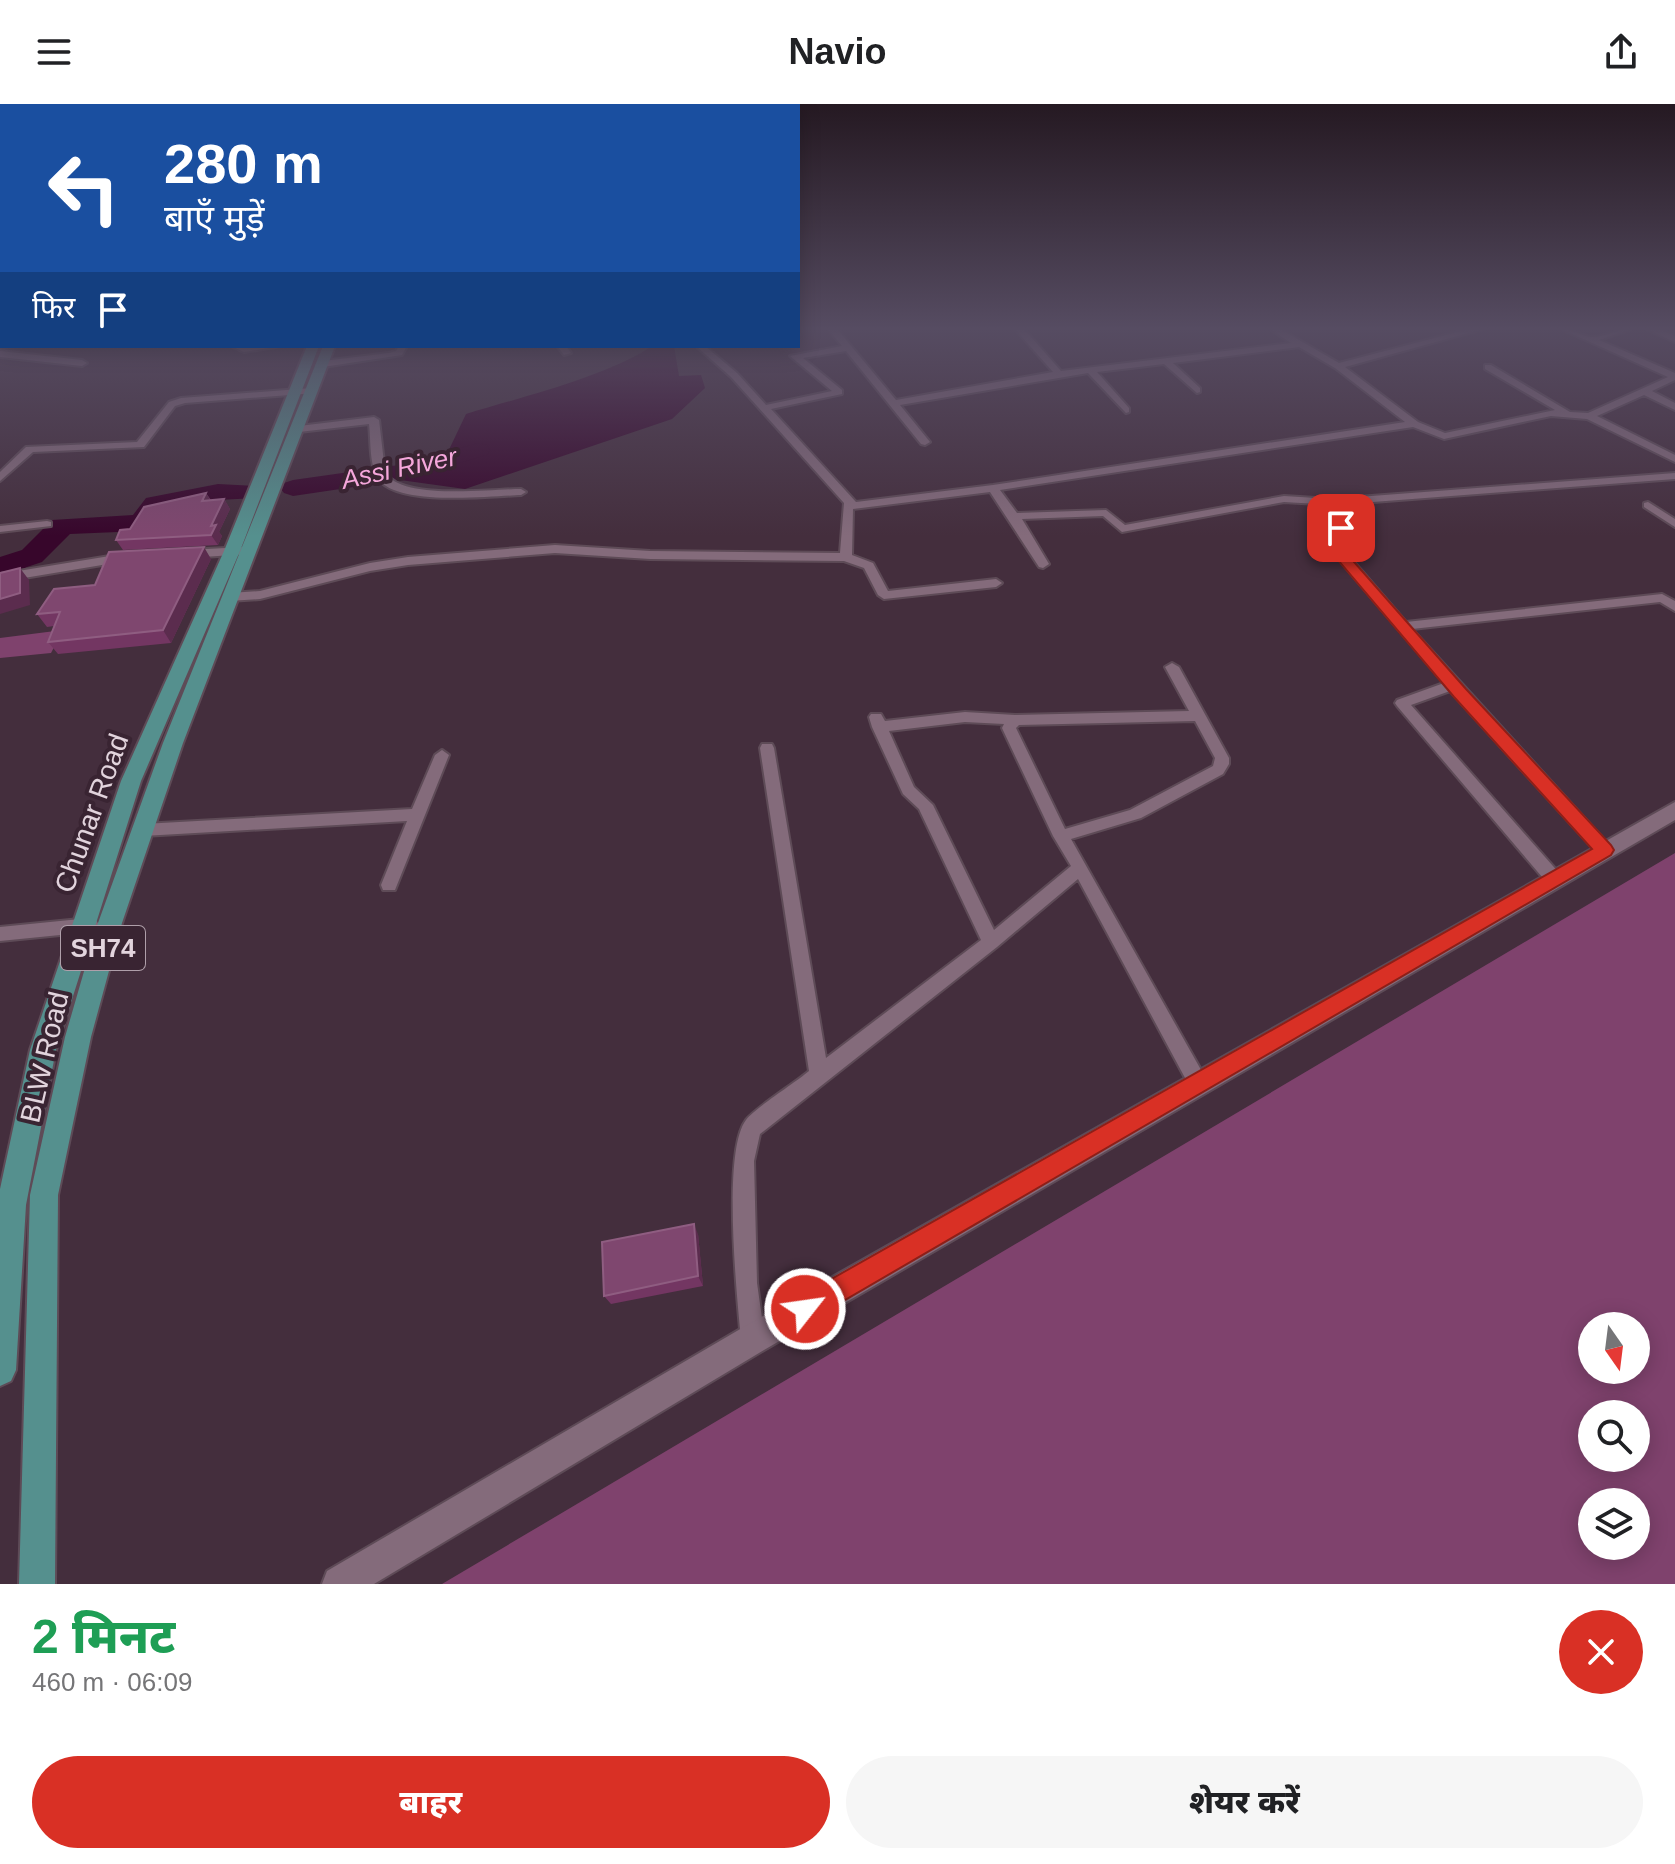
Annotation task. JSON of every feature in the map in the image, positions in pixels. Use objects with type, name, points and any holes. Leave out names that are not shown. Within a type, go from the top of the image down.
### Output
[{"type":"main road","name":"SH74","points":[[268,482],[302,398]]},
{"type":"main road","name":"BLW Road","points":[[37,1584],[44,1195],[78,1037],[110,923],[181,721],[229,597],[241,551],[268,482],[299,429],[303,398]]},
{"type":"main road","name":"Chunar Road","points":[[0,1370],[6,1206],[43,1050],[131,781],[241,551]]},
{"type":"main road","points":[[156,724],[181,721]]},
{"type":"street","points":[[0,478],[30,449],[140,445],[172,404],[213,398]]},
{"type":"street","points":[[755,398],[848,505],[846,557]]},
{"type":"street","points":[[764,408],[811,398]]},
{"type":"street","points":[[892,398],[925,442]]},
{"type":"street","points":[[896,403],[924,398]]},
{"type":"street","points":[[1115,398],[1126,410]]},
{"type":"street","points":[[1380,398],[1414,424],[1444,436],[1526,418],[1566,413],[1589,416],[1675,459]]},
{"type":"street","points":[[1541,398],[1566,413]]},
{"type":"street","points":[[1589,416],[1626,398]]},
{"type":"street","points":[[299,429],[374,420],[381,474],[394,487],[521,492]]},
{"type":"street","points":[[848,505],[993,488],[1414,424]]},
{"type":"street","points":[[1014,516],[1106,513],[1122,529],[1284,499],[1341,501],[1675,476]]},
{"type":"street","points":[[993,488],[1043,564]]},
{"type":"street","points":[[1341,501],[1342,556],[1453,685],[1604,850]]},
{"type":"street","points":[[1648,505],[1675,524]]},
{"type":"street","points":[[0,529],[47,524]]},
{"type":"street","points":[[229,597],[260,595],[395,563],[555,549],[650,555],[846,557],[869,566],[884,595],[996,583]]},
{"type":"street","points":[[170,555],[241,551]]},
{"type":"street","points":[[0,578],[107,558],[139,557]]},
{"type":"street","points":[[1402,626],[1668,596],[1675,607]]},
{"type":"street","points":[[1061,836],[1135,814],[1218,770],[1222,764],[1222,758],[1172,667]]},
{"type":"street","points":[[1453,685],[1402,703],[1554,879]]},
{"type":"street","points":[[991,942],[925,805],[908,790],[877,722],[965,717],[1015,720],[1199,716]]},
{"type":"street","points":[[1015,720],[1009,728],[1061,836],[1198,1083]]},
{"type":"street","points":[[767,748],[819,1072]]},
{"type":"street","points":[[389,885],[442,755]]},
{"type":"street","points":[[340,1584],[753,1339],[1675,810]]},
{"type":"street","points":[[143,830],[417,815]]},
{"type":"street","points":[[753,1339],[746,1283],[746,1144],[753,1127],[819,1072],[991,942],[1080,868]]},
{"type":"street","points":[[0,934],[110,923]]},
{"type":"street","points":[[6,1206],[44,1195]]},
{"type":"shaded area","points":[[520,398],[694,398],[672,419],[465,489],[400,480],[446,456],[466,414]]},
{"type":"shaded area","points":[[63,630],[51,653],[0,658],[0,638]]},
{"type":"shaded area","points":[[1675,853],[1675,1584],[442,1584]]},
{"type":"building","points":[[206,493],[202,501],[224,499],[211,526],[216,525],[211,535],[116,540],[120,530],[130,529],[144,507]]},
{"type":"building","points":[[204,547],[163,630],[48,642],[60,612],[37,614],[54,589],[95,585],[109,552]]},
{"type":"building","points":[[20,568],[20,593],[0,599],[0,573]]},
{"type":"building","points":[[694,1224],[698,1276],[604,1296],[602,1242]]},
{"type":"waterway","name":"Assi River","points":[[293,488],[401,472],[478,450]]},
{"type":"waterway","name":"Assi River","points":[[0,567],[32,556],[62,526],[141,523],[155,504],[218,492],[247,492]]},
{"type":"waterway","points":[[0,574],[23,567]]},
{"type":"route","points":[[805,1309],[1604,850],[1460,693],[1342,556],[1341,528]]}]
